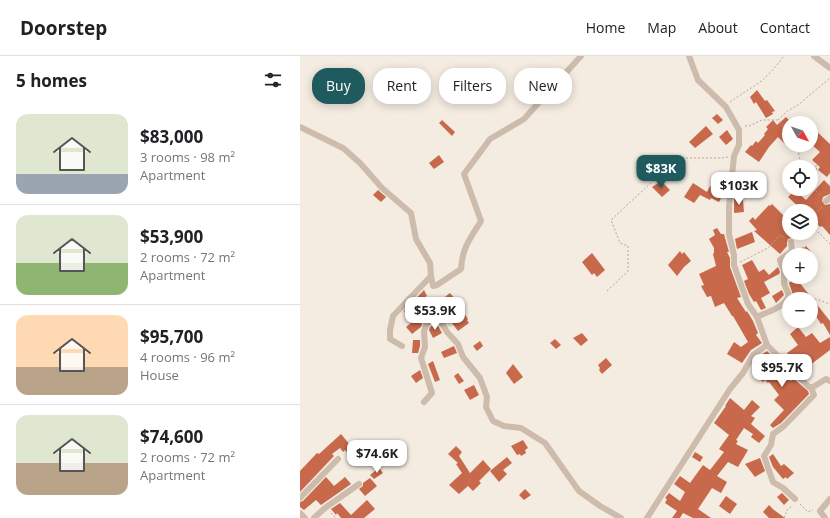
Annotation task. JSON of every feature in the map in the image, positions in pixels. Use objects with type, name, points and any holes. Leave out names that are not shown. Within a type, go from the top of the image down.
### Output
[{"type":"street","points":[[300,128],[343,148],[360,163],[382,188],[411,213],[416,239],[430,263],[433,286],[461,270],[464,247],[481,222],[464,174],[490,139],[524,119],[581,56]]},
{"type":"street","points":[[689,56],[698,80],[725,106],[739,130],[739,145],[734,156],[729,207],[729,234],[734,255],[734,265],[748,304],[757,317],[767,345],[809,387],[811,387],[814,395],[784,426],[773,434],[771,445],[764,456],[773,482],[783,488],[795,499]]},
{"type":"street","points":[[814,56],[830,68]]},
{"type":"street","points":[[757,317],[778,307],[788,299],[789,295],[784,284],[784,271],[780,260],[792,251],[791,242]]},
{"type":"street","points":[[402,346],[390,339],[393,316],[431,276]]},
{"type":"street","points":[[437,302],[437,315],[458,344],[463,357],[480,378],[487,397],[486,407],[493,421],[504,426],[521,428],[545,443],[579,491],[600,506],[621,518]]},
{"type":"street","points":[[424,402],[432,393],[421,358],[425,347],[424,331],[427,323],[437,315]]},
{"type":"street","points":[[647,518],[730,390],[743,373],[753,355],[767,345]]},
{"type":"street","points":[[811,387],[826,379],[830,381]]},
{"type":"street","points":[[300,499],[338,458]]},
{"type":"street","points":[[314,518],[325,508],[359,484]]},
{"type":"street","points":[[825,518],[820,511],[830,498]]},
{"type":"street","points":[[300,513],[305,518]]},
{"type":"path","points":[[725,106],[760,81],[775,68],[784,56]]},
{"type":"path","points":[[736,125],[750,126],[762,120],[778,120],[830,78]]},
{"type":"path","points":[[778,120],[782,124]]},
{"type":"path","points":[[607,291],[628,271],[628,246],[620,243],[612,220],[652,182],[659,170],[675,158],[722,158],[734,156]]},
{"type":"path","points":[[818,192],[828,199],[818,212]]},
{"type":"path","points":[[818,232],[830,244]]},
{"type":"path","points":[[734,265],[768,248],[780,235],[791,242],[793,240]]},
{"type":"path","points":[[818,300],[830,304]]},
{"type":"path","points":[[784,518],[787,510],[795,499],[808,512],[814,510],[820,511]]},
{"type":"path","points":[[325,508],[336,518]]},
{"type":"building","points":[[757,90],[775,111],[766,118],[756,102],[754,104],[750,97]]},
{"type":"building","points":[[717,114],[723,120],[718,124],[712,118]]},
{"type":"building","points":[[442,120],[455,132],[452,136],[439,123]]},
{"type":"building","points":[[773,120],[777,125],[782,121],[782,141],[778,137],[759,162],[745,152],[756,141],[758,143],[765,135],[764,134],[768,129],[766,127]]},
{"type":"building","points":[[706,126],[713,134],[695,148],[689,142]]},
{"type":"building","points":[[727,130],[733,139],[726,145],[719,137]]},
{"type":"building","points":[[818,133],[830,144],[830,173],[827,177],[818,170],[820,167],[818,165],[818,160],[812,160],[820,152],[818,150]]},
{"type":"building","points":[[439,155],[444,162],[434,169],[429,163]]},
{"type":"building","points":[[824,180],[830,186],[830,194],[823,197],[822,201],[825,205],[830,204],[830,235],[822,226],[820,227],[818,225],[818,204],[796,204],[788,197],[802,196],[806,200],[810,196],[818,196],[818,187]]},
{"type":"building","points":[[661,181],[670,190],[662,197],[652,187]]},
{"type":"building","points":[[693,183],[707,192],[710,186],[724,192],[719,202],[711,198],[710,200],[700,195],[694,203],[684,197]]},
{"type":"building","points":[[378,190],[386,197],[381,202],[373,195]]},
{"type":"building","points":[[734,199],[743,200],[744,212],[734,213]]},
{"type":"building","points":[[772,204],[782,214],[782,240],[788,240],[787,246],[785,248],[782,248],[780,254],[754,231],[757,230],[749,221],[753,217],[755,220],[769,205],[770,206]]},
{"type":"building","points":[[717,228],[721,234],[724,234],[729,252],[727,252],[730,258],[730,267],[741,297],[737,298],[753,321],[758,333],[756,335],[762,343],[751,350],[742,363],[727,354],[734,342],[741,347],[748,342],[724,303],[715,307],[711,296],[707,297],[701,286],[704,285],[699,274],[716,266],[713,254],[714,248],[709,239],[715,235],[713,230]]},
{"type":"building","points":[[752,232],[755,242],[737,249],[735,239]]},
{"type":"building","points":[[680,251],[682,254],[684,252],[691,261],[677,276],[668,265]]},
{"type":"building","points":[[592,253],[605,270],[597,277],[594,273],[592,275],[582,262]]},
{"type":"building","points":[[752,260],[759,272],[764,269],[769,275],[778,267],[780,272],[764,282],[770,293],[761,298],[766,308],[761,310],[756,301],[754,302],[749,294],[744,281],[748,279],[742,265]]},
{"type":"building","points":[[789,284],[801,284],[807,292],[792,292]]},
{"type":"building","points":[[424,290],[427,296],[425,297],[432,309],[432,313],[420,322],[422,324],[421,327],[412,334],[406,327],[411,323],[404,311]]},
{"type":"building","points":[[782,290],[782,297],[776,303],[772,296]]},
{"type":"building","points":[[450,293],[455,299],[445,307],[441,300]]},
{"type":"building","points":[[818,306],[830,321],[830,335],[823,323],[821,324],[818,319]]},
{"type":"building","points":[[461,309],[469,323],[458,331],[449,319]]},
{"type":"building","points":[[437,324],[442,333],[433,338],[429,330],[430,327]]},
{"type":"building","points":[[799,328],[806,337],[812,333],[820,343],[830,337],[830,350],[806,368],[797,358],[795,360],[792,357],[791,358],[787,353],[798,345],[790,334]]},
{"type":"building","points":[[582,333],[588,340],[581,346],[573,338]]},
{"type":"building","points":[[555,339],[561,345],[556,349],[550,343]]},
{"type":"building","points":[[413,340],[420,340],[418,353],[412,353]]},
{"type":"building","points":[[480,341],[483,346],[477,351],[473,346]]},
{"type":"building","points":[[454,346],[457,353],[444,358],[441,352]]},
{"type":"building","points":[[767,351],[783,367],[780,370],[791,381],[793,378],[808,391],[809,394],[781,423],[773,428],[770,425],[784,410],[774,400],[779,395],[769,382],[768,383],[765,380],[763,382],[758,377],[768,369],[758,357]]},
{"type":"building","points":[[606,358],[612,365],[602,374],[598,365]]},
{"type":"building","points":[[433,361],[440,380],[435,382],[428,364]]},
{"type":"building","points":[[513,364],[523,377],[514,384],[506,373]]},
{"type":"building","points":[[420,370],[423,378],[416,383],[411,376]]},
{"type":"building","points":[[458,373],[464,381],[459,384],[454,376]]},
{"type":"building","points":[[474,385],[479,395],[470,400],[464,390]]},
{"type":"building","points":[[730,398],[744,410],[752,400],[760,407],[751,416],[755,418],[751,424],[765,436],[759,443],[751,437],[753,434],[744,428],[736,440],[738,441],[736,444],[748,450],[738,467],[728,462],[717,476],[727,482],[721,493],[712,488],[698,509],[711,518],[693,518],[683,513],[680,518],[672,518],[677,511],[665,503],[667,499],[665,498],[669,493],[680,501],[685,492],[674,484],[680,476],[690,483],[703,465],[710,470],[724,452],[719,449],[729,435],[714,423]]},
{"type":"building","points":[[341,434],[355,451],[356,449],[358,452],[366,446],[377,460],[375,462],[368,455],[357,465],[345,450],[343,452],[340,448],[332,454],[334,456],[300,492],[300,471],[317,453],[319,454]]},
{"type":"building","points":[[523,440],[528,448],[525,450],[526,453],[521,456],[520,454],[517,455],[511,446]]},
{"type":"building","points":[[456,446],[462,452],[459,456],[470,473],[483,460],[491,469],[479,481],[481,483],[473,491],[468,486],[459,494],[449,485],[462,473],[456,464],[458,463],[448,454]]},
{"type":"building","points":[[695,452],[703,457],[700,462],[692,457]]},
{"type":"building","points":[[773,454],[781,466],[784,464],[794,473],[787,479],[786,477],[783,479],[773,467],[769,457]]},
{"type":"building","points":[[507,457],[512,463],[503,470],[507,474],[499,482],[490,471]]},
{"type":"building","points":[[760,458],[765,471],[755,477],[745,464]]},
{"type":"building","points":[[379,468],[383,473],[374,479],[370,475]]},
{"type":"building","points":[[326,477],[334,486],[345,477],[351,484],[321,505],[316,500],[304,510],[300,507],[300,502],[303,501]]},
{"type":"building","points":[[370,478],[377,486],[365,496],[359,489],[363,486],[363,483]]},
{"type":"building","points":[[525,489],[531,495],[524,500],[519,495]]},
{"type":"building","points":[[782,493],[789,500],[784,505],[777,497]]},
{"type":"building","points":[[726,496],[737,504],[730,514],[719,506]]},
{"type":"building","points":[[367,500],[375,509],[364,518],[341,518],[331,509],[340,503],[351,515]]},
{"type":"building","points":[[769,505],[785,518],[769,518],[763,512]]}]
